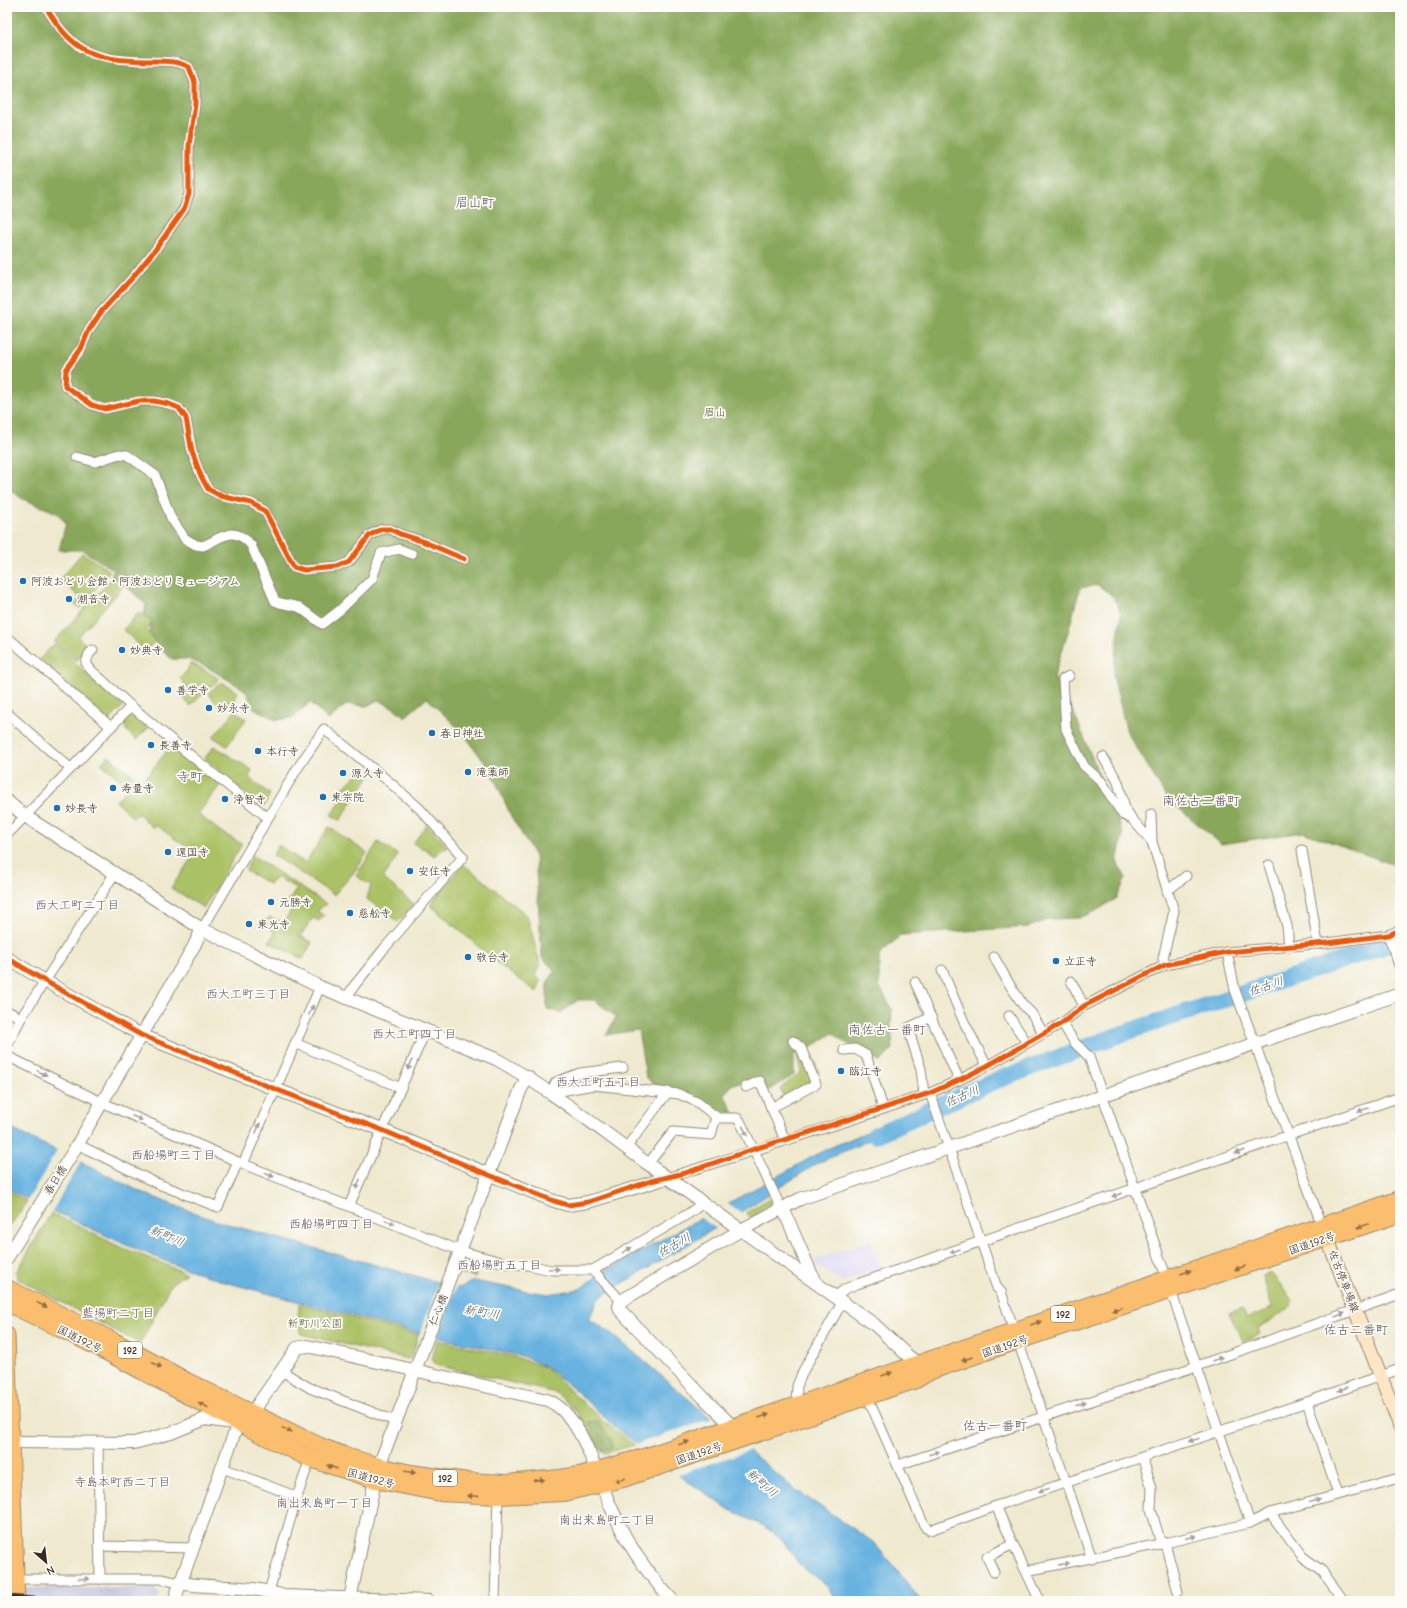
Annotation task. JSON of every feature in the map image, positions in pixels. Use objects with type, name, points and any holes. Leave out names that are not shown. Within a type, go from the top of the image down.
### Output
[{"type":"highway","name":"国道192号","points":[[7,1303],[99,1348],[238,1423],[310,1459],[377,1473],[440,1493],[498,1496],[564,1493],[599,1478],[652,1462],[733,1432],[796,1405],[916,1363],[1016,1336],[1325,1232],[1400,1199]]},
{"type":"highway","name":"国道192号","points":[[1325,1232],[1400,1214]]},
{"type":"highway","name":"国道192号","points":[[7,1288],[252,1414],[320,1446],[349,1457],[377,1473],[411,1473],[468,1481],[500,1482],[560,1478],[599,1478]]},
{"type":"highway","name":"国道192号","points":[[733,1432],[867,1396],[916,1380],[931,1371],[1016,1336]]},
{"type":"main road","name":"佐古停車場線","points":[[1325,1232],[1354,1310],[1400,1424]]},
{"type":"main road","points":[[7,1336],[9,1442],[17,1601]]},
{"type":"street","points":[[46,7],[56,24],[79,47],[100,56],[120,61],[163,61],[182,63],[189,67],[195,83],[195,104],[189,146],[189,194],[184,209],[155,250],[101,312],[89,330],[81,349],[66,370],[65,386],[92,405],[105,409],[139,401],[154,401],[179,408],[186,418],[192,452],[208,490],[221,496],[252,503],[265,511],[294,567],[304,570],[330,568],[349,562],[370,535],[382,529],[390,529],[422,541],[464,560]]},
{"type":"street","points":[[77,457],[95,462],[119,454],[127,455],[155,474],[172,518],[184,538],[196,545],[203,546],[226,534],[237,534],[245,538],[251,545],[275,601],[299,607],[322,624],[372,579],[381,553],[399,549],[412,554]]},
{"type":"street","points":[[7,638],[111,727]]},
{"type":"street","points":[[93,650],[89,654],[86,663],[91,670],[174,742],[267,818]]},
{"type":"street","points":[[1069,676],[1063,679],[1066,729],[1084,766],[1101,781],[1123,815],[1132,819]]},
{"type":"street","points":[[7,835],[70,768],[132,706]]},
{"type":"street","points":[[7,713],[70,768]]},
{"type":"street","points":[[202,929],[297,769],[324,730],[419,808],[463,857],[383,950],[354,986],[347,998]]},
{"type":"street","points":[[1103,757],[1118,782],[1125,808],[1132,819],[1152,842]]},
{"type":"street","points":[[7,801],[24,816],[202,929],[320,987],[496,1059],[528,1078],[876,1325],[916,1363],[931,1371]]},
{"type":"street","points":[[1151,814],[1152,842],[1174,911],[1163,958],[1166,965]]},
{"type":"street","points":[[1302,850],[1318,944]]},
{"type":"street","points":[[1269,865],[1287,926],[1289,947]]},
{"type":"street","points":[[7,1046],[21,1018],[115,873]]},
{"type":"street","points":[[1167,891],[1186,876]]},
{"type":"street","name":"春日橋","points":[[7,1258],[75,1148],[194,946],[202,929]]},
{"type":"street","points":[[7,958],[141,1035],[382,1130],[488,1175],[568,1205],[588,1202],[685,1173],[927,1093],[959,1080],[987,1066],[1062,1023],[1084,1006],[1166,965],[1227,952],[1389,938],[1400,930]]},
{"type":"street","points":[[1389,938],[1400,968]]},
{"type":"street","points":[[1227,952],[1235,990],[1325,1232]]},
{"type":"street","points":[[994,957],[1008,982],[1023,1005],[1032,1014],[1043,1033]]},
{"type":"street","points":[[942,970],[964,1022],[987,1066]]},
{"type":"street","points":[[1071,981],[1084,1006]]},
{"type":"street","points":[[915,982],[959,1080]]},
{"type":"street","points":[[75,1148],[156,1183],[218,1207],[241,1163],[320,987]]},
{"type":"street","points":[[733,1432],[703,1397],[620,1310],[619,1306],[621,1301],[741,1230],[800,1199],[1400,994]]},
{"type":"street","points":[[7,1011],[21,1018]]},
{"type":"street","points":[[1010,1016],[1027,1043]]},
{"type":"street","points":[[931,1017],[908,1028],[927,1093],[933,1102],[938,1115],[997,1288],[1001,1292],[1092,1559]]},
{"type":"street","points":[[1062,1023],[1076,1044],[1089,1057],[1136,1188],[1250,1523]]},
{"type":"street","points":[[349,1206],[426,1030]]},
{"type":"street","points":[[771,1108],[816,1084],[801,1048],[793,1041]]},
{"type":"street","points":[[295,1044],[401,1088]]},
{"type":"street","points":[[844,1050],[855,1049],[866,1054],[883,1108]]},
{"type":"street","points":[[7,1056],[101,1102],[241,1163],[461,1250],[505,1263],[528,1265],[551,1270],[595,1272],[688,1214],[706,1205]]},
{"type":"street","points":[[550,1093],[556,1082],[580,1073],[623,1068]]},
{"type":"street","name":"仁心橋","points":[[350,1599],[377,1473],[488,1175],[521,1089],[528,1078]]},
{"type":"street","points":[[746,1087],[760,1081],[785,1140]]},
{"type":"street","points":[[550,1093],[593,1085],[668,1092],[679,1094],[697,1102],[716,1117],[737,1118],[754,1149],[773,1193],[785,1213],[814,1281]]},
{"type":"street","points":[[626,1148],[668,1092]]},
{"type":"street","points":[[796,1405],[797,1386],[803,1371],[839,1299],[846,1289],[1400,1097]]},
{"type":"street","points":[[648,1164],[673,1132],[711,1135],[716,1117]]},
{"type":"street","points":[[595,1272],[621,1301]]},
{"type":"street","points":[[898,1465],[1196,1366],[1400,1294]]},
{"type":"street","points":[[9,1442],[134,1443],[171,1433],[205,1420],[238,1423],[252,1414],[280,1370],[297,1348],[307,1346],[547,1400],[555,1403],[562,1410],[580,1434],[610,1504],[627,1539],[656,1583],[673,1601]]},
{"type":"street","points":[[867,1396],[926,1528],[930,1530],[996,1506],[1219,1432],[1400,1369]]},
{"type":"street","points":[[280,1370],[310,1388],[396,1421]]},
{"type":"street","points":[[1307,1402],[1338,1494]]},
{"type":"street","points":[[174,1601],[238,1423]]},
{"type":"street","points":[[98,1443],[100,1579]]},
{"type":"street","points":[[1142,1457],[1152,1488],[1151,1509],[1178,1592]]},
{"type":"street","points":[[269,1591],[310,1459]]},
{"type":"street","points":[[223,1468],[297,1497]]},
{"type":"street","points":[[1026,1571],[1163,1544],[1250,1523],[1270,1513],[1400,1478]]},
{"type":"street","points":[[495,1601],[498,1496]]},
{"type":"street","points":[[996,1506],[1040,1601]]},
{"type":"street","points":[[1270,1513],[1302,1556],[1322,1572],[1344,1601]]},
{"type":"street","points":[[994,1572],[986,1553],[1013,1544]]},
{"type":"street","points":[[99,1546],[194,1548]]},
{"type":"street","points":[[17,1579],[161,1579],[199,1586],[235,1586],[269,1591],[283,1596],[429,1601]]},
{"type":"shaded area","points":[[871,1240],[881,1269],[841,1282],[818,1266],[814,1260]]},
{"type":"shaded area","points":[[7,1587],[154,1588],[160,1594],[157,1601],[7,1601]]},
{"type":"green space","name":"眉山","points":[[7,7],[1400,7],[1400,867],[1303,832],[1221,844],[1167,798],[1127,732],[1113,676],[1121,614],[1114,597],[1098,585],[1080,588],[1054,677],[1074,713],[1123,834],[1117,862],[1126,878],[1117,898],[1096,911],[1079,918],[1050,919],[1029,927],[901,935],[879,955],[879,985],[892,1010],[891,1024],[893,1049],[880,1062],[862,1049],[846,1043],[833,1033],[812,1047],[794,1055],[794,1075],[770,1090],[754,1081],[733,1084],[724,1094],[734,1113],[719,1111],[650,1081],[646,1077],[638,1030],[606,1035],[616,1017],[594,1000],[578,1000],[561,1013],[547,1009],[547,983],[555,971],[542,958],[535,856],[511,816],[491,771],[463,733],[427,698],[405,717],[394,708],[378,700],[367,706],[347,704],[328,720],[310,702],[293,718],[276,720],[254,708],[245,690],[205,666],[187,659],[172,659],[159,648],[149,633],[152,622],[144,615],[146,605],[128,588],[111,576],[114,570],[82,550],[59,550],[66,523],[57,513],[23,499],[7,488]]},
{"type":"green space","points":[[82,553],[110,571],[80,608],[74,604],[80,598],[60,579]]},
{"type":"green space","points":[[111,579],[122,588],[78,637],[89,647],[76,661],[54,642]]},
{"type":"green space","points":[[139,612],[152,623],[146,630],[157,639],[146,651],[123,630]]},
{"type":"green space","points":[[54,644],[123,706],[109,721],[40,659]]},
{"type":"green space","points":[[190,663],[219,679],[190,706],[182,696],[188,689],[180,678],[187,671]]},
{"type":"green space","points":[[222,682],[238,692],[234,700],[236,702],[223,711],[208,693]]},
{"type":"green space","points":[[133,711],[149,727],[136,740],[125,729],[126,728],[122,723]]},
{"type":"green space","points":[[235,711],[246,719],[227,746],[213,737]]},
{"type":"green space","points":[[171,746],[191,760],[220,785],[198,814],[221,832],[242,844],[204,908],[171,888],[195,853],[157,826],[152,827],[139,814],[132,817],[116,801],[129,787],[101,763],[108,756],[142,782]]},
{"type":"green space","points":[[214,746],[252,770],[249,778],[270,794],[265,805],[260,806],[205,758]]},
{"type":"green space","points":[[363,768],[371,774],[340,820],[331,815],[346,794],[342,789]]},
{"type":"green space","points":[[427,825],[447,846],[434,856],[424,848],[422,849],[413,843]]},
{"type":"green space","points":[[329,827],[367,853],[354,872],[334,895],[273,855],[278,845],[305,863]]},
{"type":"green space","points":[[378,842],[398,855],[383,878],[414,904],[398,922],[367,899],[371,885],[356,876]]},
{"type":"green space","points":[[252,855],[326,904],[317,911],[324,916],[319,921],[313,918],[300,936],[312,942],[303,959],[269,942],[275,932],[263,924],[269,917],[284,922],[294,905],[288,901],[297,889],[277,877],[269,884],[246,871]]},
{"type":"green space","points":[[463,864],[527,915],[540,964],[535,975],[541,981],[537,992],[502,967],[430,905]]},
{"type":"green space","points":[[809,1049],[819,1072],[817,1079],[805,1050]]},
{"type":"green space","points":[[802,1055],[812,1078],[807,1086],[784,1097],[780,1089],[801,1072],[797,1056]]},
{"type":"green space","points":[[7,1191],[27,1201],[7,1231]]},
{"type":"green space","points":[[768,1199],[772,1206],[751,1218],[746,1213]]},
{"type":"green space","points":[[51,1213],[116,1245],[186,1273],[171,1284],[140,1344],[18,1279],[16,1273]]},
{"type":"green space","points":[[470,1258],[481,1260],[475,1277],[462,1274],[465,1261]]},
{"type":"green space","points":[[1271,1273],[1293,1300],[1292,1305],[1274,1319],[1258,1328],[1260,1334],[1243,1341],[1229,1313],[1242,1308],[1247,1318],[1272,1308],[1263,1276]]},
{"type":"green space","name":"新町川公園","points":[[300,1304],[418,1335],[412,1357],[408,1359],[301,1334],[297,1321]]},
{"type":"green space","points":[[437,1340],[512,1356],[545,1367],[604,1422],[635,1445],[605,1453],[595,1443],[585,1423],[579,1415],[556,1393],[436,1365],[432,1359]]},
{"type":"green space","points":[[598,1421],[612,1441],[612,1448],[602,1450],[596,1442],[588,1422]]},
{"type":"water","name":"新町川","points":[[902,1117],[892,1130],[818,1163],[714,1229],[605,1294],[597,1301],[589,1319],[611,1333],[793,1488],[873,1542],[921,1601],[836,1601],[828,1587],[800,1565],[782,1540],[764,1526],[730,1510],[680,1476],[612,1425],[600,1412],[598,1412],[575,1390],[545,1366],[522,1356],[417,1333],[225,1282],[170,1263],[124,1244],[7,1189],[7,1127],[145,1194],[216,1221],[459,1288],[474,1281],[548,1294],[580,1289],[603,1272],[827,1149]]},
{"type":"pier","points":[[58,1149],[82,1160],[51,1213],[27,1201]]},
{"type":"pier","points":[[726,1202],[742,1213],[717,1229],[699,1217]]},
{"type":"pier","points":[[440,1280],[457,1285],[436,1340],[419,1336]]},
{"type":"pier","points":[[713,1418],[751,1450],[676,1475],[643,1451],[637,1444]]},
{"type":"waterway","name":"佐古川","points":[[875,1135],[995,1081],[1127,1032],[1400,941]]},
{"type":"railway","points":[[7,1596],[71,1601]]},
{"type":"cycle path","points":[[46,7],[66,35],[87,51],[99,56],[113,59],[168,61],[179,63],[189,67],[195,83],[195,104],[189,146],[189,194],[184,209],[155,250],[101,312],[89,330],[81,349],[66,370],[65,386],[92,405],[105,409],[139,401],[154,401],[179,408],[186,418],[192,452],[201,476],[208,489],[221,496],[251,503],[265,511],[294,567],[304,570],[337,567],[349,562],[370,535],[382,529],[390,529],[464,559]]},
{"type":"cycle path","points":[[7,958],[141,1035],[382,1130],[554,1201],[568,1205],[588,1202],[651,1181],[685,1173],[754,1149],[930,1093],[987,1066],[1062,1023],[1084,1006],[1165,965],[1227,952],[1327,943],[1388,935],[1400,930]]},
{"type":"place","name":"阿波おどり会館・阿波おどりミュージアム","points":[[23,581]]},
{"type":"place","name":"潮音寺","points":[[69,599]]},
{"type":"place","name":"妙典寺","points":[[122,650]]},
{"type":"place","name":"善学寺","points":[[168,690]]},
{"type":"place","name":"妙永寺","points":[[209,708]]},
{"type":"place","name":"春日神社","points":[[432,733]]},
{"type":"place","name":"長善寺","points":[[151,745]]},
{"type":"place","name":"本行寺","points":[[258,751]]},
{"type":"place","name":"滝薬師","points":[[468,772]]},
{"type":"place","name":"源久寺","points":[[343,773]]},
{"type":"place","name":"寿量寺","points":[[113,788]]},
{"type":"place","name":"東宗院","points":[[323,797]]},
{"type":"place","name":"浄智寺","points":[[225,799]]},
{"type":"place","name":"妙長寺","points":[[57,808]]},
{"type":"place","name":"還国寺","points":[[168,852]]},
{"type":"place","name":"安住寺","points":[[410,871]]},
{"type":"place","name":"元勝寺","points":[[271,902]]},
{"type":"place","name":"慈舩寺","points":[[350,913]]},
{"type":"place","name":"東光寺","points":[[249,924]]},
{"type":"place","name":"敬台寺","points":[[468,957]]},
{"type":"place","name":"立正寺","points":[[1056,961]]},
{"type":"place","name":"臨江寺","points":[[841,1071]]},
{"type":"district","name":"眉山町","points":[[475,202]]},
{"type":"district","name":"寺町","points":[[190,776]]},
{"type":"district","name":"南佐古二番町","points":[[1201,800]]},
{"type":"district","name":"西大工町二丁目","points":[[77,905]]},
{"type":"district","name":"西大工町三丁目","points":[[248,994]]},
{"type":"district","name":"南佐古一番町","points":[[887,1029]]},
{"type":"district","name":"西大工町四丁目","points":[[414,1034]]},
{"type":"district","name":"西大工町五丁目","points":[[598,1082]]},
{"type":"district","name":"西船場町三丁目","points":[[173,1155]]},
{"type":"district","name":"西船場町四丁目","points":[[331,1224]]},
{"type":"district","name":"西船場町五丁目","points":[[499,1265]]},
{"type":"district","name":"藍場町二丁目","points":[[118,1313]]},
{"type":"district","name":"佐古二番町","points":[[1356,1329]]},
{"type":"district","name":"佐古一番町","points":[[995,1425]]},
{"type":"district","name":"寺島本町西二丁目","points":[[122,1482]]},
{"type":"district","name":"南出来島町一丁目","points":[[324,1503]]},
{"type":"district","name":"南出来島町二丁目","points":[[607,1520]]}]
